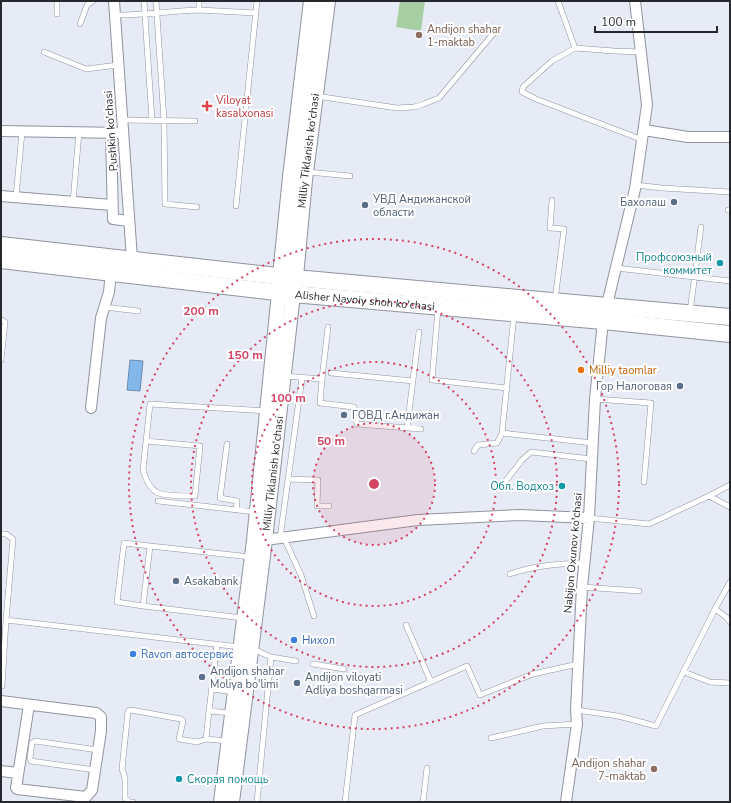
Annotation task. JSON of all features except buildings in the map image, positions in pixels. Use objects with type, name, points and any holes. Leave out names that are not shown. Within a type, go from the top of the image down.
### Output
[{"type":"main road","name":"Milliy Tiklanish ko'chasi","points":[[288,277],[291,177],[312,1]]},
{"type":"main road","name":"Milliy Tiklanish ko'chasi","points":[[221,802],[234,742],[246,648],[265,540],[266,471],[286,294],[305,171],[327,1]]},
{"type":"main road","name":"Alisher Navoiy shoh ko'chasi","points":[[1,245],[286,294],[514,314],[690,313],[730,317]]},
{"type":"main road","name":"Alisher Navoiy shoh ko'chasi","points":[[1,260],[111,272],[131,267],[288,277],[555,301],[605,314],[730,334]]},
{"type":"main road","name":"Milliy Tiklanish ko'chasi","points":[[232,802],[234,742],[233,713],[235,692],[246,648],[244,618],[256,512],[266,471]]},
{"type":"street","name":"Pushkin ko'chasi","points":[[114,1],[131,267]]},
{"type":"street","name":"Nabijon Oxunov ko'chasi","points":[[566,802],[577,724],[576,710],[582,587],[589,518],[596,399],[605,314],[635,185],[644,135],[647,105],[635,1]]},
{"type":"street","points":[[1,131],[123,133]]},
{"type":"street","points":[[111,133],[113,220],[129,221]]},
{"type":"street","points":[[644,135],[730,137]]},
{"type":"street","points":[[1,196],[112,205]]},
{"type":"street","points":[[91,408],[101,318],[109,292],[111,272]]},
{"type":"street","points":[[265,540],[418,520],[520,515],[589,518]]},
{"type":"street","points":[[1,701],[96,713],[101,717],[101,731],[92,790],[85,798],[17,789],[16,786],[29,705]]},
{"type":"street","points":[[1,771],[18,774]]},
{"type":"lane","points":[[57,1],[57,14]]},
{"type":"lane","points":[[80,24],[87,5],[93,1]]},
{"type":"lane","points":[[144,1],[152,120]]},
{"type":"lane","points":[[156,1],[164,120],[165,204],[197,207]]},
{"type":"lane","points":[[199,1],[199,10]]},
{"type":"lane","points":[[236,206],[257,1]]},
{"type":"lane","points":[[558,1],[576,48]]},
{"type":"lane","points":[[115,16],[199,10],[256,14]]},
{"type":"lane","points":[[315,96],[397,108],[414,107],[424,104],[439,98],[493,34]]},
{"type":"lane","points":[[642,52],[614,52],[576,48],[552,61],[523,87],[522,92],[536,99],[644,135]]},
{"type":"lane","points":[[44,52],[86,69],[118,65]]},
{"type":"lane","points":[[122,120],[195,121]]},
{"type":"lane","points":[[16,197],[22,132]]},
{"type":"lane","points":[[73,202],[79,132]]},
{"type":"lane","points":[[305,171],[350,176]]},
{"type":"lane","points":[[635,185],[730,192]]},
{"type":"lane","points":[[552,200],[550,228],[564,230],[555,301]]},
{"type":"lane","points":[[690,313],[701,227]]},
{"type":"lane","points":[[616,268],[730,281]]},
{"type":"lane","points":[[104,307],[138,311]]},
{"type":"lane","points":[[438,307],[432,380],[507,388]]},
{"type":"lane","points":[[474,451],[478,445],[497,443],[502,433],[514,314]]},
{"type":"lane","points":[[1,320],[5,322],[1,360]]},
{"type":"lane","points":[[328,327],[320,403],[354,407],[357,424],[421,429]]},
{"type":"lane","points":[[407,428],[419,332]]},
{"type":"lane","points":[[331,373],[413,381]]},
{"type":"lane","points":[[277,375],[322,379]]},
{"type":"lane","points":[[302,378],[288,479],[282,538],[301,575],[314,616]]},
{"type":"lane","points":[[596,399],[651,403],[644,482]]},
{"type":"lane","points":[[146,441],[200,446],[195,496],[173,495],[156,492],[146,479],[143,470],[146,441],[150,404],[273,412]]},
{"type":"lane","points":[[502,433],[593,443]]},
{"type":"lane","points":[[227,444],[220,498],[238,501],[236,510]]},
{"type":"lane","points":[[504,483],[522,460],[531,452],[592,459]]},
{"type":"lane","points":[[288,479],[318,480],[317,506],[330,506]]},
{"type":"lane","points":[[589,518],[649,524],[730,485]]},
{"type":"lane","points":[[709,496],[730,508]]},
{"type":"lane","points":[[158,501],[256,512]]},
{"type":"lane","points":[[1,534],[6,534],[13,539],[2,686]]},
{"type":"lane","points":[[244,618],[117,602],[124,543],[252,558]]},
{"type":"lane","points":[[143,606],[150,546]]},
{"type":"lane","points":[[510,574],[528,568],[549,564],[585,563]]},
{"type":"lane","points":[[576,710],[618,716],[656,726],[714,609],[730,582]]},
{"type":"lane","points":[[582,587],[639,591]]},
{"type":"lane","points":[[714,609],[726,616],[730,622]]},
{"type":"lane","points":[[6,620],[246,648],[271,657],[296,661]]},
{"type":"lane","points":[[406,625],[431,682]]},
{"type":"lane","points":[[206,739],[217,644]]},
{"type":"lane","points":[[257,802],[271,657]]},
{"type":"lane","points":[[313,664],[344,669]]},
{"type":"lane","points":[[345,802],[355,715],[467,666],[480,695],[533,674],[578,664]]},
{"type":"lane","points":[[684,672],[710,682],[730,683]]},
{"type":"lane","points":[[212,689],[235,692]]},
{"type":"lane","points":[[133,802],[129,802],[125,798],[125,778],[122,769],[128,711],[131,710],[182,719],[180,739],[197,742],[206,739],[234,742]]},
{"type":"lane","points":[[209,711],[233,713]]},
{"type":"lane","points":[[491,738],[543,726],[577,724]]},
{"type":"lane","points":[[95,770],[31,761],[32,743],[35,741],[98,750]]},
{"type":"lane","points":[[423,802],[427,768]]},
{"type":"green space","points":[[400,1],[425,1],[421,31],[396,27]]},
{"type":"water","points":[[130,360],[143,361],[140,391],[127,390]]},
{"type":"place","name":"Andijon shahar 1-maktab","points":[[419,35]]},
{"type":"place","name":"Viloyat kasalxonasi","points":[[207,106]]},
{"type":"place","name":"Бахолаш","points":[[674,202]]},
{"type":"place","name":"УВД Андижанской области","points":[[365,205]]},
{"type":"place","name":"Профсоюзный коммитет","points":[[720,263]]},
{"type":"place","name":"Milliy taomlar","points":[[581,370]]},
{"type":"place","name":"Гор Налоговая","points":[[680,386]]},
{"type":"place","name":"ГОВД г.Андижан","points":[[344,415]]},
{"type":"place","name":"Обл. Водхоз","points":[[562,486]]},
{"type":"place","name":"Asakabank","points":[[176,581]]},
{"type":"place","name":"Нихол","points":[[294,640]]},
{"type":"place","name":"Ravon автосервис","points":[[133,654]]},
{"type":"place","name":"Andijon shahar Moliya bo'limi","points":[[202,677]]},
{"type":"place","name":"Andijon viloyati Adliya boshqarmasi","points":[[297,683]]},
{"type":"place","name":"Andijon shahar 7-maktab","points":[[654,769]]},
{"type":"place","name":"Скорая помощь","points":[[179,779]]}]
